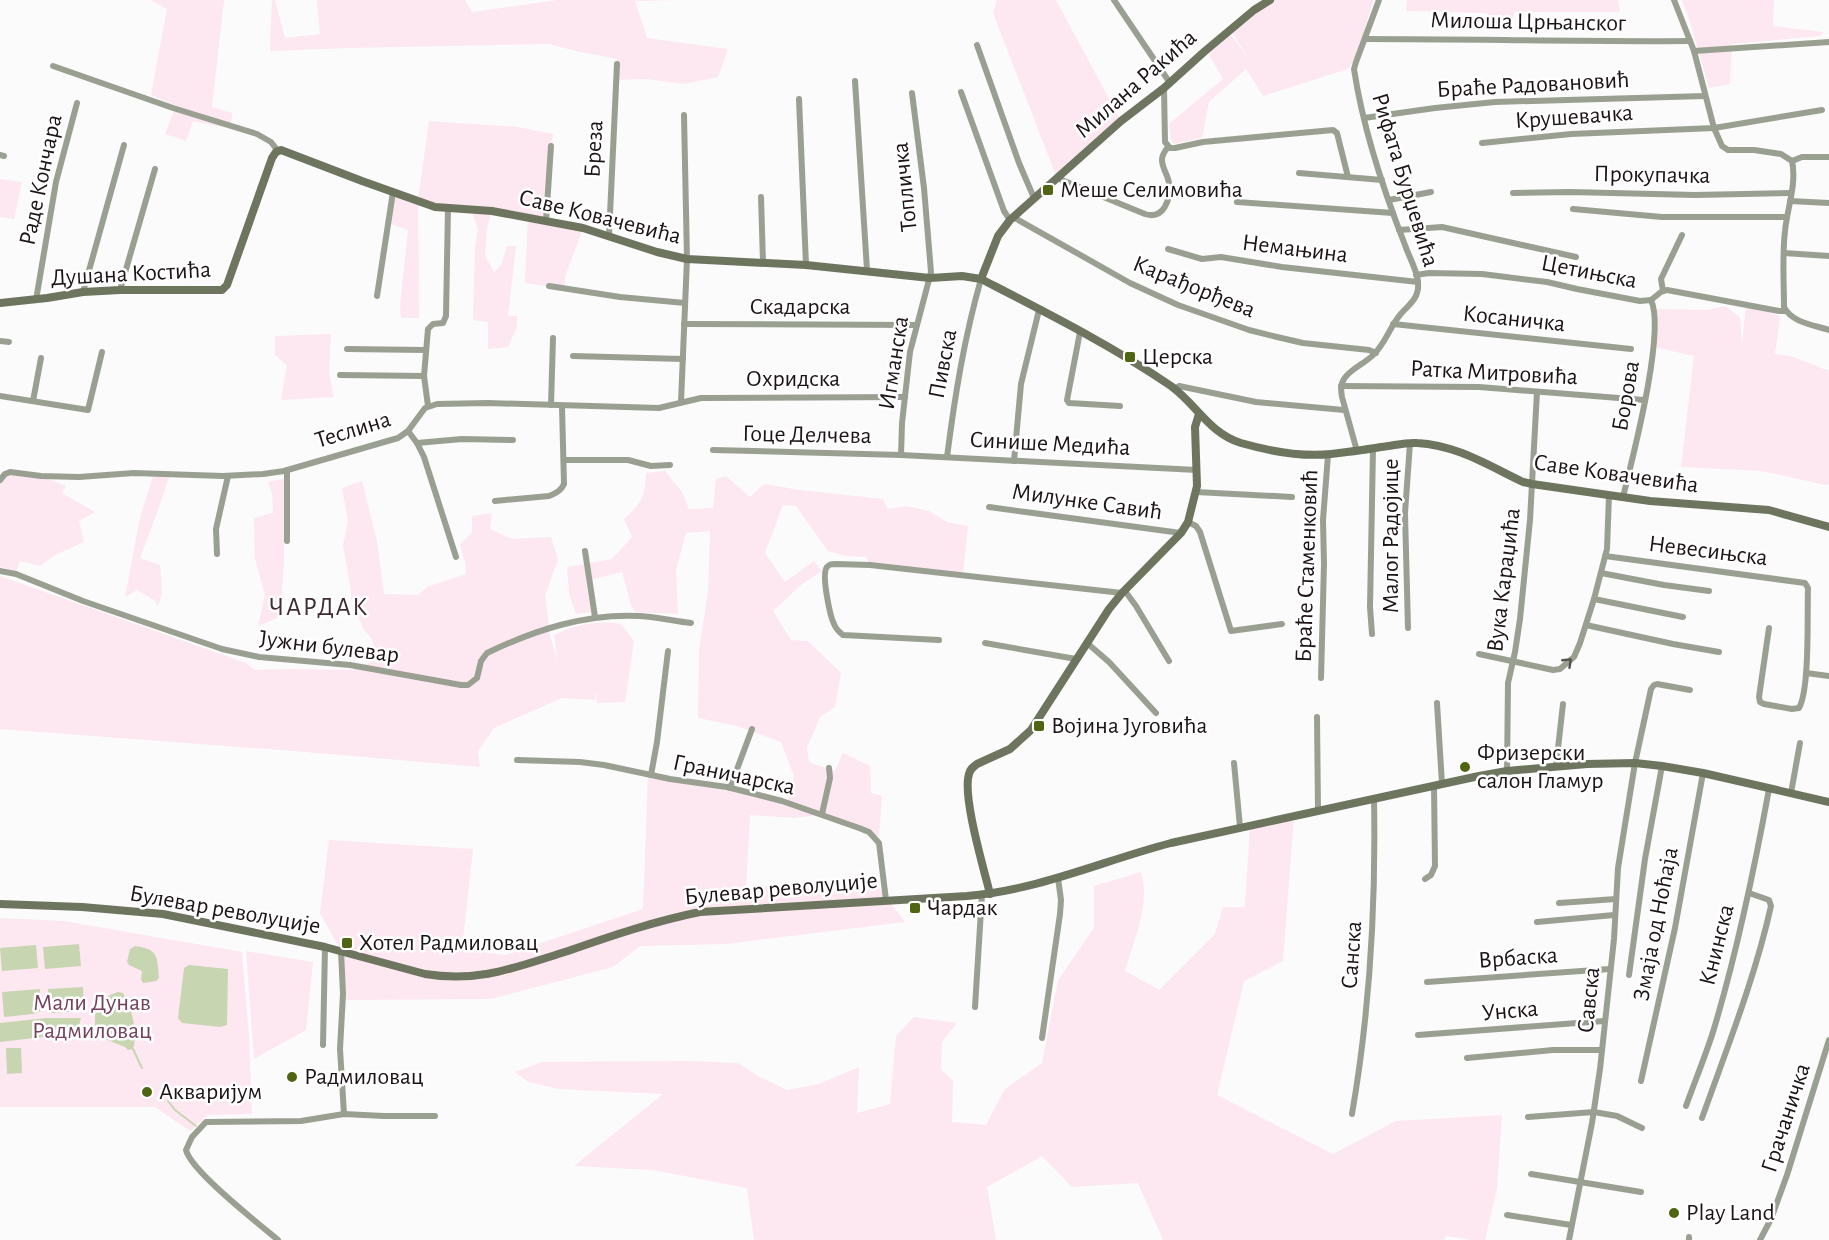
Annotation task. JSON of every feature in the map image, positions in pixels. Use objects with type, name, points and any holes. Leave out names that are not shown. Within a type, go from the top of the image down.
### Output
[{"type":"street","points":[[1114,0],[1167,86],[1165,142],[1168,147]]},
{"type":"street","name":"Милана Ракића","points":[[981,279],[998,236],[1011,218],[1121,121],[1167,86],[1241,20],[1270,0]]},
{"type":"street","name":"Рифата Бурџевића","points":[[1341,386],[1347,375],[1376,353],[1385,341],[1393,324],[1415,298],[1417,279],[1382,180],[1364,118],[1354,66],[1379,0]]},
{"type":"street","points":[[1674,0],[1694,51],[1714,128],[1721,143],[1726,149],[1772,152],[1781,154],[1792,161]]},
{"type":"street","name":"Милоша Црњанског","points":[[1365,39],[1690,41]]},
{"type":"street","points":[[1694,51],[1829,42]]},
{"type":"street","points":[[977,45],[1019,163],[1034,198]]},
{"type":"street","name":"Бреза","points":[[609,236],[616,64]]},
{"type":"street","name":"Саве Ковачевића","points":[[53,66],[173,108],[257,134],[271,142],[278,151],[435,207],[492,211],[546,220],[583,228],[657,252],[687,259],[806,264],[930,278],[962,276],[981,279],[1080,332],[1174,389],[1222,434],[1242,443],[1282,452],[1328,454],[1410,443],[1434,445],[1458,451],[1523,482],[1532,484],[1700,506],[1769,510],[1829,527]]},
{"type":"street","points":[[855,81],[867,270]]},
{"type":"street","points":[[961,92],[1004,211],[1011,218]]},
{"type":"street","name":"Топличка","points":[[912,93],[924,188],[930,278]]},
{"type":"street","name":"Браће Радовановић","points":[[1364,118],[1485,103],[1705,96]]},
{"type":"street","points":[[799,99],[806,264]]},
{"type":"street","name":"Раде Кончара","points":[[36,300],[56,182],[76,103]]},
{"type":"street","name":"Крушевачка","points":[[1482,143],[1571,134],[1714,128],[1822,110]]},
{"type":"street","points":[[681,402],[687,259],[684,116]]},
{"type":"street","points":[[1168,147],[1333,130],[1337,133],[1348,177]]},
{"type":"street","points":[[83,292],[124,145]]},
{"type":"street","points":[[546,220],[551,146]]},
{"type":"street","points":[[1057,178],[1145,214],[1156,216],[1166,206],[1169,191],[1169,182],[1162,162],[1163,153],[1168,147]]},
{"type":"street","name":"Душана Костића","points":[[0,303],[83,292],[222,290],[227,285],[272,158],[278,151]]},
{"type":"street","points":[[1792,161],[1802,157],[1829,157]]},
{"type":"street","points":[[1792,161],[1793,172],[1784,253],[1786,310],[1799,321],[1829,330]]},
{"type":"street","points":[[120,290],[155,169]]},
{"type":"street","points":[[1299,173],[1382,180]]},
{"type":"street","points":[[377,296],[393,192]]},
{"type":"street","points":[[1389,201],[1431,192]]},
{"type":"street","name":"Прокупачка","points":[[1513,193],[1695,195],[1791,193]]},
{"type":"street","points":[[761,197],[763,262]]},
{"type":"street","points":[[1790,201],[1829,203]]},
{"type":"street","points":[[1237,202],[1393,213]]},
{"type":"street","points":[[448,208],[446,316],[443,323],[433,324],[428,328],[424,376],[428,406],[451,403],[562,407],[564,484],[557,493],[549,496],[495,501]]},
{"type":"street","points":[[1573,209],[1662,217],[1787,217]]},
{"type":"street","name":"Карађорђева","points":[[1011,218],[1130,283],[1178,305],[1277,337],[1303,343],[1369,350],[1376,353]]},
{"type":"street","points":[[1399,230],[1442,227],[1576,257]]},
{"type":"street","points":[[1663,291],[1661,279],[1682,235]]},
{"type":"street","name":"Немањина","points":[[1168,249],[1203,259],[1221,258],[1282,267],[1417,279]]},
{"type":"street","points":[[1784,253],[1829,256]]},
{"type":"street","name":"Цетињска","points":[[1417,279],[1429,273],[1482,274],[1547,282],[1640,301],[1652,300],[1663,291],[1671,290],[1786,310]]},
{"type":"street","name":"Игманска","points":[[901,454],[904,397],[910,352],[930,278]]},
{"type":"street","name":"Пивска","points":[[946,457],[956,384],[981,279]]},
{"type":"street","points":[[549,286],[620,297],[685,303]]},
{"type":"street","name":"Борова","points":[[1623,497],[1654,346],[1655,309],[1652,300]]},
{"type":"street","points":[[1014,461],[1021,384],[1039,310]]},
{"type":"street","name":"Скадарска","points":[[684,324],[916,325]]},
{"type":"street","name":"Косаничка","points":[[1393,324],[1631,349]]},
{"type":"street","points":[[1080,332],[1067,400],[1069,403],[1120,406]]},
{"type":"street","points":[[551,405],[553,338]]},
{"type":"street","points":[[0,341],[9,342]]},
{"type":"street","points":[[347,349],[425,350]]},
{"type":"street","points":[[0,396],[88,410],[102,352]]},
{"type":"street","points":[[573,356],[682,359]]},
{"type":"street","points":[[33,401],[41,358]]},
{"type":"street","points":[[340,375],[424,376]]},
{"type":"street","points":[[1341,386],[1344,410],[1357,451]]},
{"type":"street","name":"Ратка Митровића","points":[[1341,386],[1448,386],[1644,399]]},
{"type":"street","points":[[1174,389],[1179,387],[1256,402],[1344,410]]},
{"type":"street","name":"Вука Караџића","points":[[1507,771],[1508,683],[1520,619],[1538,392]]},
{"type":"street","name":"Охридска","points":[[562,407],[659,408],[701,398],[719,397],[904,397]]},
{"type":"street","name":"Теслина","points":[[0,480],[10,472],[40,476],[79,477],[154,473],[228,476],[287,470],[402,436],[428,406]]},
{"type":"street","points":[[975,1007],[986,894],[967,783],[969,773],[977,764],[1010,749],[1031,730],[1109,609],[1188,522],[1196,492],[1195,427],[1199,414]]},
{"type":"street","points":[[408,431],[424,457],[456,557]]},
{"type":"street","points":[[417,443],[462,439],[513,440]]},
{"type":"street","name":"Малог Радојице","points":[[1408,628],[1405,513],[1410,443]]},
{"type":"street","points":[[1372,634],[1370,607],[1373,449]]},
{"type":"street","name":"Гоце Делчева","points":[[713,450],[901,454]]},
{"type":"street","name":"Синише Медића","points":[[901,454],[1197,470]]},
{"type":"street","name":"Браће Стаменковић","points":[[1321,678],[1323,520],[1328,454]]},
{"type":"street","points":[[564,460],[628,460],[651,466],[670,465]]},
{"type":"street","points":[[287,470],[287,541]]},
{"type":"street","points":[[217,554],[216,529],[228,476]]},
{"type":"street","points":[[1196,492],[1292,497]]},
{"type":"street","points":[[1479,654],[1553,670],[1560,669],[1574,657],[1594,599],[1605,556],[1609,495]]},
{"type":"street","name":"Милунке Савић","points":[[989,507],[1180,533]]},
{"type":"street","points":[[1188,522],[1196,526],[1200,532],[1231,631],[1282,624]]},
{"type":"street","points":[[585,551],[595,617]]},
{"type":"street","name":"Невесињска","points":[[1605,556],[1805,583],[1808,588],[1806,672]]},
{"type":"street","points":[[939,640],[843,635],[832,621],[824,574],[826,568],[836,564],[870,565],[1123,592],[1136,606],[1169,662]]},
{"type":"street","name":"Јужни булевар","points":[[0,571],[16,574],[83,601],[232,652],[278,659],[350,665],[461,685],[468,685],[477,678],[481,661],[488,653],[573,621],[595,617],[640,616],[691,623]]},
{"type":"street","points":[[1601,573],[1709,591]]},
{"type":"street","points":[[1594,599],[1683,617]]},
{"type":"street","points":[[1586,625],[1719,652]]},
{"type":"street","points":[[1769,628],[1758,698],[1760,702],[1792,710],[1799,708],[1802,703],[1806,672],[1829,676]]},
{"type":"street","points":[[985,643],[1076,659]]},
{"type":"street","points":[[1087,643],[1109,662],[1156,713]]},
{"type":"street","points":[[651,775],[668,651]]},
{"type":"street","points":[[1635,763],[1652,687],[1657,684],[1690,690]]},
{"type":"street","points":[[1425,879],[1431,875],[1436,866],[1437,703]]},
{"type":"street","points":[[1556,766],[1563,704]]},
{"type":"street","points":[[1317,717],[1318,811]]},
{"type":"street","points":[[730,788],[752,729]]},
{"type":"street","points":[[1791,793],[1800,743]]},
{"type":"street","name":"Граничарска","points":[[517,760],[580,762],[730,788],[822,814],[875,836],[879,843],[885,900]]},
{"type":"street","points":[[1234,763],[1240,827]]},
{"type":"street","name":"Булевар револуције","points":[[0,904],[81,907],[163,914],[325,947],[425,974],[474,977],[510,969],[658,922],[700,912],[986,894],[1026,887],[1145,850],[1240,827],[1507,771],[1556,766],[1635,763],[1703,773],[1829,802]]},
{"type":"street","name":"Савска","points":[[1569,1240],[1602,1050],[1618,868],[1635,763]]},
{"type":"street","points":[[1629,975],[1645,859],[1662,766]]},
{"type":"street","points":[[822,814],[830,778],[829,768]]},
{"type":"street","name":"Змаја од Ноћаја","points":[[1641,1081],[1676,928],[1703,773]]},
{"type":"street","name":"Книнска","points":[[1686,1106],[1712,1033],[1749,893],[1769,789]]},
{"type":"street","name":"Санска","points":[[1352,1114],[1363,1048],[1371,957],[1374,799]]},
{"type":"street","points":[[1042,1038],[1060,914],[1061,889],[1058,878]]},
{"type":"street","points":[[1701,1118],[1757,959],[1771,906],[1769,900],[1749,893]]},
{"type":"street","points":[[1559,903],[1616,899]]},
{"type":"street","points":[[1537,922],[1614,915]]},
{"type":"street","points":[[323,1046],[325,947]]},
{"type":"street","points":[[341,951],[340,1049],[344,1114]]},
{"type":"street","name":"Врбаска","points":[[1427,982],[1610,969]]},
{"type":"street","name":"Унска","points":[[1418,1035],[1604,1021]]},
{"type":"street","name":"Грачаничка","points":[[1760,1240],[1771,1219],[1787,1175],[1829,1040]]},
{"type":"street","points":[[1467,1058],[1553,1050],[1602,1050]]},
{"type":"street","points":[[1528,1117],[1593,1112],[1617,1116],[1642,1128]]},
{"type":"street","points":[[278,1240],[224,1194],[198,1169],[187,1154],[187,1145],[206,1122],[301,1121],[344,1114],[435,1116]]},
{"type":"street","points":[[1531,1174],[1641,1192]]},
{"type":"street","points":[[1507,1215],[1571,1225]]},
{"type":"green space","points":[[151,0],[224,0],[212,107],[232,113],[231,129],[193,121],[186,141],[165,134],[176,106],[151,95],[167,9]]},
{"type":"green space","points":[[272,0],[275,0],[285,38],[320,34],[317,0],[465,0],[472,12],[557,0],[681,0],[635,1],[647,38],[728,49],[718,77],[684,84],[647,79],[615,80],[617,59],[549,44],[270,51]]},
{"type":"green space","points":[[997,0],[1056,0],[1121,121],[1057,178],[993,13]]},
{"type":"green space","points":[[1270,0],[1374,0],[1357,54],[1348,69],[1263,96],[1246,69],[1209,102],[1202,138],[1174,144],[1171,140],[1169,124],[1223,79],[1208,53],[1229,32],[1250,61],[1230,29]]},
{"type":"green space","points":[[1407,0],[1618,0],[1620,12],[1514,12],[1512,31],[1489,31],[1487,13],[1406,11]]},
{"type":"green space","points":[[1682,0],[1774,0],[1773,26],[1823,32],[1821,36],[1732,44],[1730,84],[1709,88]]},
{"type":"green space","points":[[429,121],[518,127],[553,134],[546,220],[583,228],[565,277],[565,289],[525,283],[528,218],[492,211],[487,228],[485,256],[494,272],[501,265],[507,246],[516,246],[508,316],[517,316],[517,327],[508,347],[488,349],[488,322],[473,320],[475,247],[478,229],[471,210],[418,201],[419,318],[401,318],[400,305],[408,230],[388,223],[393,192],[418,200]]},
{"type":"green space","points":[[0,179],[22,182],[14,219],[0,217]]},
{"type":"green space","points":[[1746,305],[1780,316],[1775,354],[1791,356],[1829,371],[1829,484],[1762,471],[1681,467],[1694,356],[1654,347],[1655,309],[1708,310],[1725,306],[1740,317],[1742,344]]},
{"type":"green space","points":[[331,334],[329,373],[334,397],[281,400],[287,365],[275,355],[275,336]]},
{"type":"green space","points":[[665,471],[682,492],[689,509],[713,508],[716,479],[726,476],[750,497],[764,484],[883,499],[888,509],[906,506],[929,511],[947,522],[968,526],[963,574],[870,565],[866,557],[846,556],[828,551],[796,506],[783,505],[765,553],[785,582],[814,561],[822,571],[802,584],[773,611],[791,640],[808,641],[841,673],[835,707],[820,717],[807,748],[809,762],[835,771],[843,753],[870,766],[871,793],[882,796],[879,836],[819,815],[794,818],[750,815],[746,887],[879,888],[905,922],[726,944],[640,946],[613,967],[491,999],[342,1000],[341,951],[320,913],[329,840],[473,849],[462,949],[505,955],[643,909],[648,775],[730,788],[787,803],[794,776],[781,742],[737,726],[698,718],[699,650],[708,592],[710,531],[686,533],[676,570],[678,614],[635,612],[622,572],[586,581],[591,612],[576,614],[569,594],[567,567],[612,559],[632,537],[624,519],[641,499],[645,488],[646,473]]},
{"type":"green space","points":[[154,473],[170,474],[140,558],[160,565],[162,593],[158,606],[154,600],[137,590],[125,597],[140,518]]},
{"type":"green space","points":[[5,474],[41,476],[66,486],[62,493],[95,512],[79,521],[84,542],[55,555],[40,566],[20,561],[17,571],[0,567],[0,481]]},
{"type":"green space","points":[[284,479],[284,563],[280,617],[258,626],[265,595],[255,559],[254,518],[273,513],[272,493],[268,482]]},
{"type":"green space","points":[[362,481],[377,541],[384,594],[418,595],[427,587],[466,574],[460,544],[472,533],[472,516],[492,513],[490,529],[512,539],[551,537],[558,560],[545,595],[550,635],[557,660],[554,635],[586,624],[621,624],[634,641],[625,702],[597,703],[595,691],[595,700],[562,698],[494,728],[478,751],[480,767],[0,729],[0,576],[246,663],[255,670],[352,670],[375,660],[373,641],[364,630],[351,599],[343,545],[348,521],[342,488]]},
{"type":"green space","points":[[1294,816],[1283,961],[1244,981],[1217,1095],[1333,1154],[1396,1121],[1502,1115],[1497,1188],[1485,1240],[1446,1236],[1444,1240],[1163,1240],[1138,1183],[1072,1187],[1042,1156],[987,1187],[996,1240],[754,1240],[747,1188],[653,1170],[574,1166],[663,1094],[559,1089],[528,1082],[515,1072],[542,1062],[738,1063],[787,1090],[819,1084],[859,1067],[857,1113],[890,1104],[896,1036],[914,1017],[957,1023],[942,1042],[941,1069],[953,1081],[952,1122],[986,1125],[1005,1089],[1042,1063],[1058,980],[1094,928],[1094,886],[1141,872],[1144,884],[1143,909],[1125,971],[1159,990],[1215,934],[1223,907],[1245,907],[1250,825]]},
{"type":"green space","name":"Мали Дунав Радмиловац","points":[[0,918],[64,921],[242,952],[249,1036],[252,1114],[208,1115],[190,1131],[155,1107],[0,1107]]},
{"type":"green space","points":[[246,951],[313,962],[306,1030],[254,1059]]},
{"type":"shaded area","points":[[79,944],[81,966],[45,969],[43,947]]},
{"type":"shaded area","points":[[36,945],[38,968],[2,971],[0,948]]},
{"type":"shaded area","points":[[135,946],[149,949],[155,955],[159,978],[156,981],[143,983],[142,971],[127,962],[130,949]]},
{"type":"shaded area","points":[[189,965],[228,969],[227,1025],[220,1027],[182,1023],[178,1018],[184,968]]},
{"type":"shaded area","points":[[83,987],[84,1011],[51,1013],[48,989]]},
{"type":"shaded area","points":[[40,989],[41,1011],[4,1017],[2,992]]},
{"type":"shaded area","points":[[118,992],[123,993],[131,1013],[135,1035],[133,1049],[128,1050],[95,1034],[97,1007],[104,999]]},
{"type":"shaded area","points":[[46,1018],[81,1018],[77,1033],[0,1042],[0,1023]]},
{"type":"shaded area","points":[[6,1048],[21,1048],[22,1073],[7,1074]]},
{"type":"waterway","points":[[133,1049],[142,1068]]},
{"type":"waterway","points":[[168,1101],[175,1110],[196,1126]]},
{"type":"place","name":"Меше Селимовића","points":[[1048,190]]},
{"type":"place","name":"Церска","points":[[1130,357]]},
{"type":"place","name":"Војина Југовића","points":[[1039,726]]},
{"type":"place","name":"Фризерски салон Гламур","points":[[1465,767]]},
{"type":"place","name":"Чардак","points":[[915,908]]},
{"type":"place","name":"Хотел Радмиловац","points":[[347,943]]},
{"type":"place","name":"Радмиловац","points":[[292,1077]]},
{"type":"place","name":"Акваријум","points":[[147,1092]]},
{"type":"place","name":"Play Land","points":[[1674,1213]]},
{"type":"district","name":"ЧАРДАК","points":[[319,607]]}]
